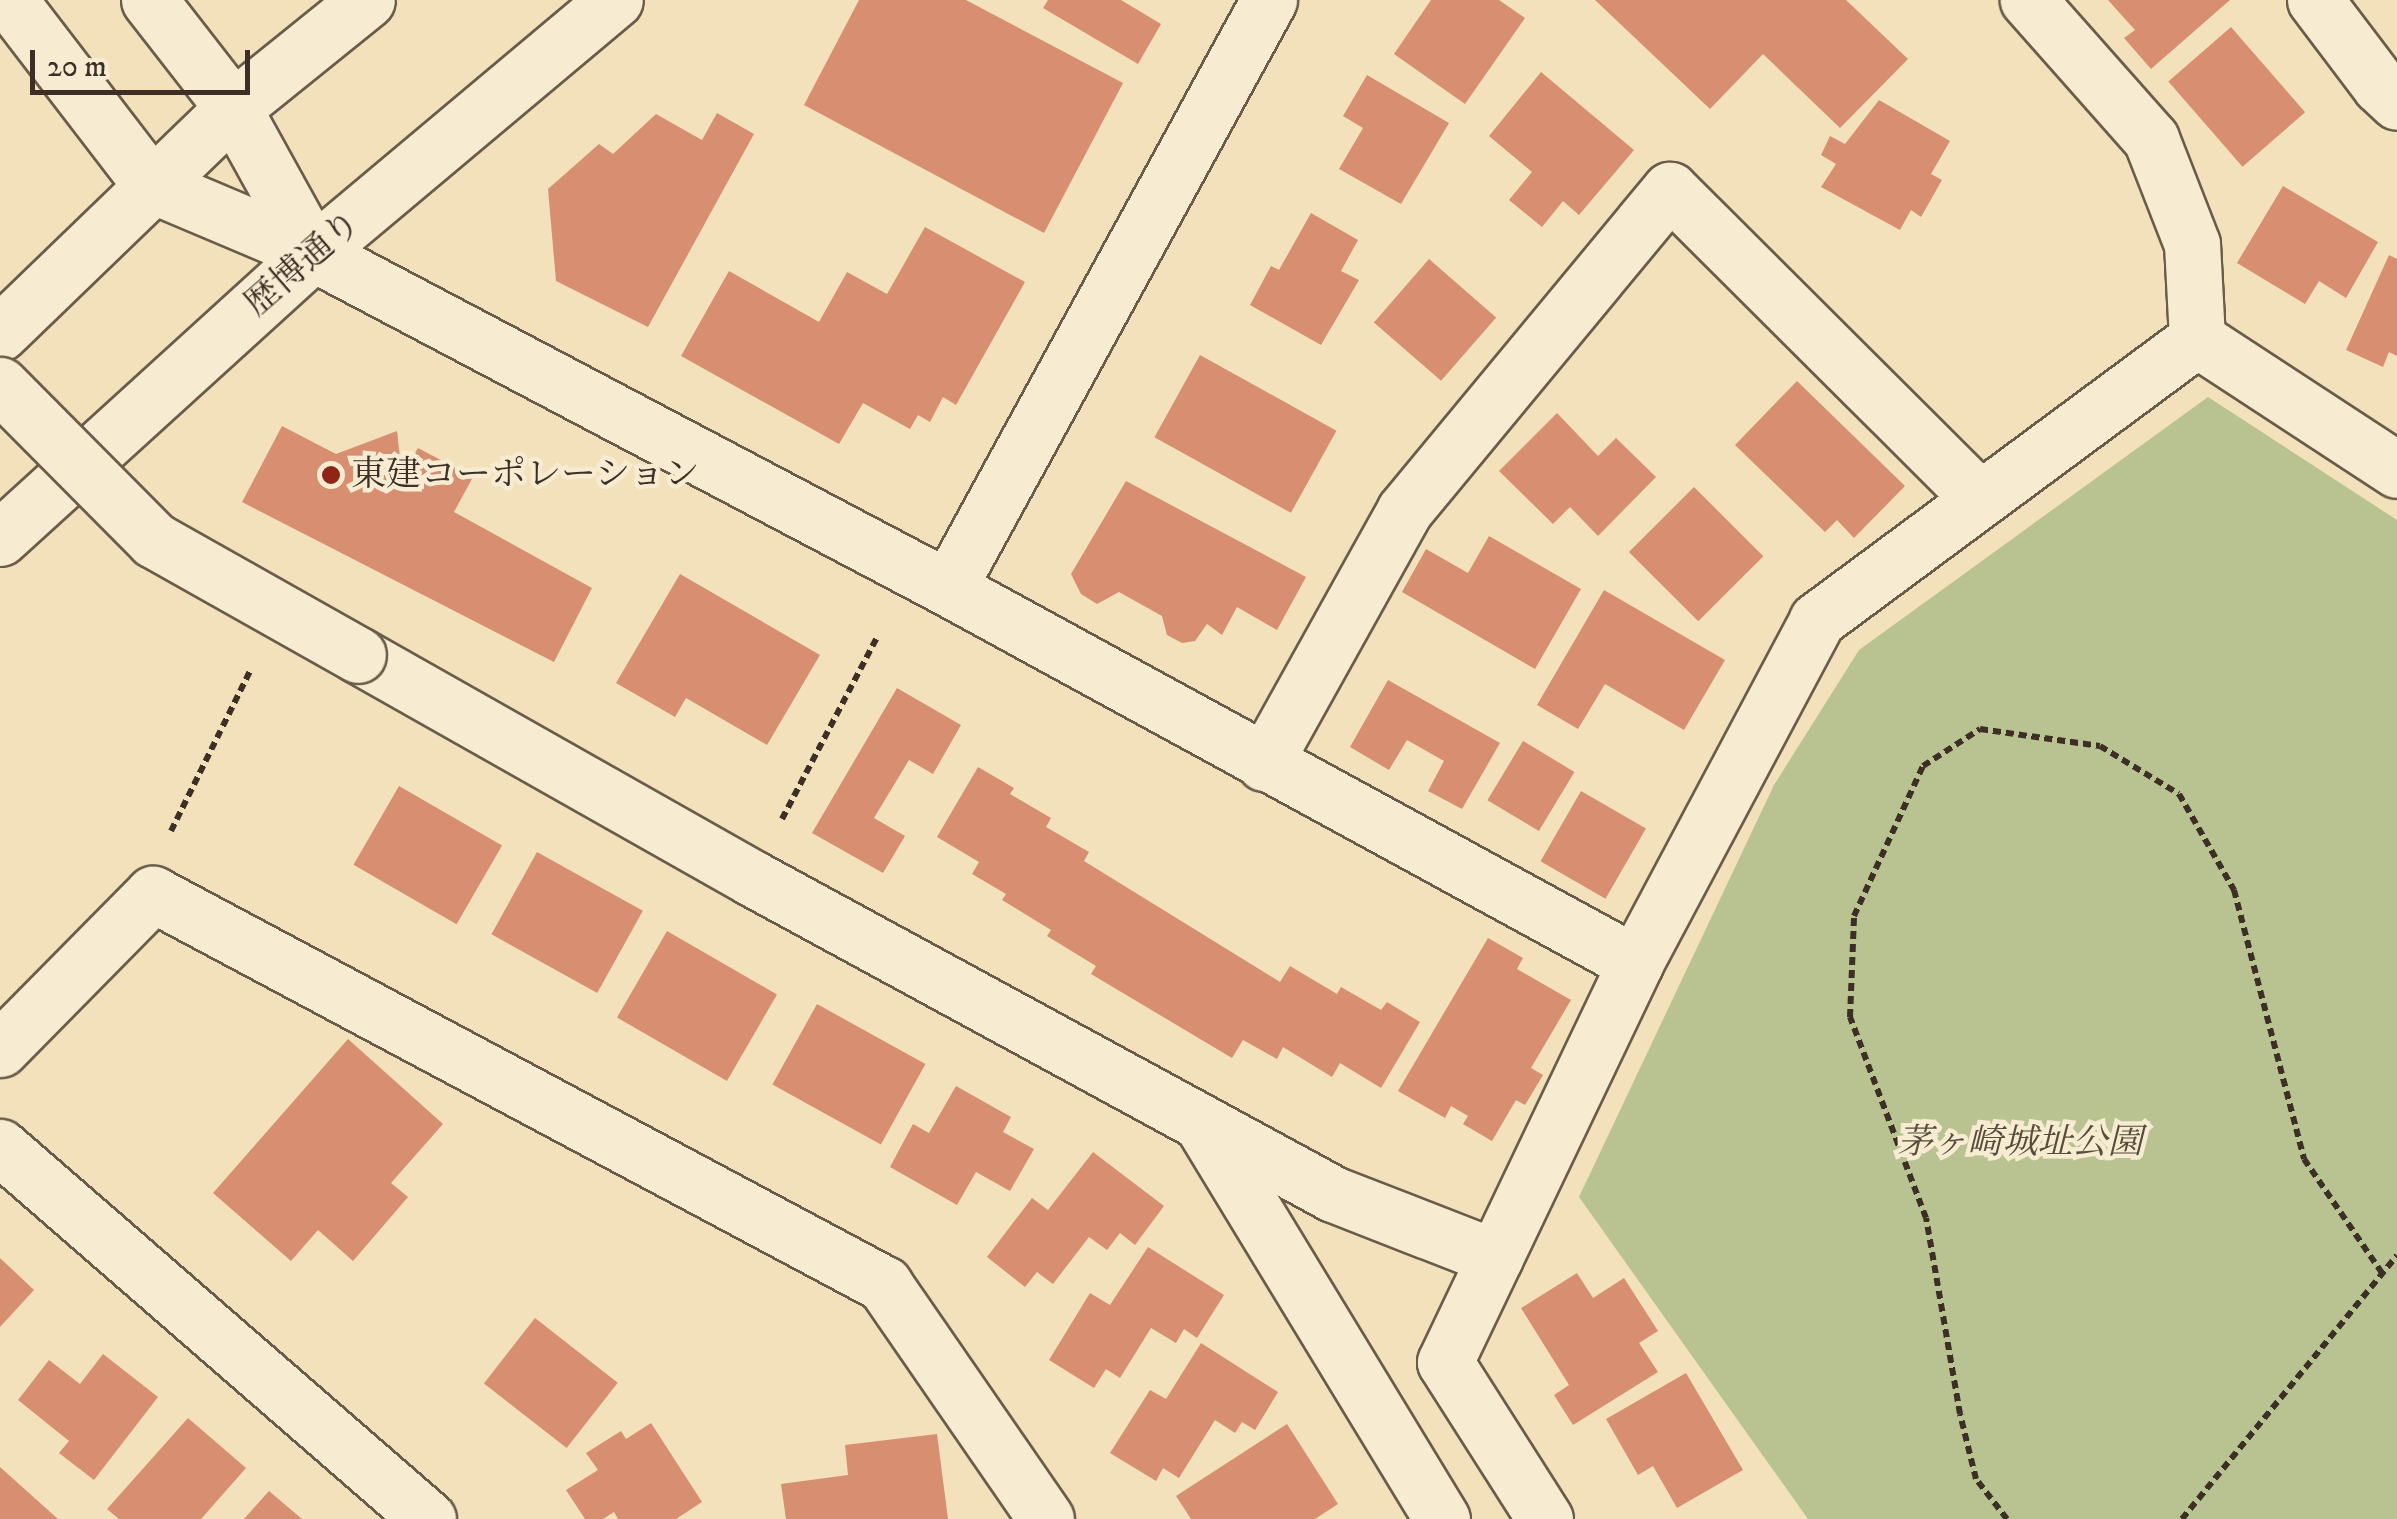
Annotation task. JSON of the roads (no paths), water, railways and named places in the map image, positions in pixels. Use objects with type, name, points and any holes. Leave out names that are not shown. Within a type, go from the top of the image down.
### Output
[{"type":"street","points":[[9,0],[150,184],[313,253],[948,588],[1635,963]]},
{"type":"street","points":[[149,0],[233,108],[313,253]]},
{"type":"street","points":[[0,332],[233,108],[367,0]]},
{"type":"street","name":"歴博通り","points":[[0,538],[313,253],[615,0]]},
{"type":"street","points":[[948,588],[1270,0]]},
{"type":"street","points":[[2028,0],[2151,139],[2192,244],[2197,338]]},
{"type":"street","points":[[2315,0],[2380,86],[2397,102]]},
{"type":"street","points":[[1264,763],[1404,511],[1670,190],[1980,499]]},
{"type":"street","points":[[2197,338],[2397,470]]},
{"type":"street","points":[[1545,1519],[1445,1362],[1635,963],[1817,620],[2197,338]]},
{"type":"street","points":[[0,385],[154,540],[752,878],[1333,1194],[1495,1256]]},
{"type":"street","points":[[0,1049],[153,894],[884,1284],[1046,1519]]},
{"type":"street","points":[[1202,1124],[1442,1519]]},
{"type":"street","points":[[0,1147],[428,1519]]},
{"type":"place","name":"東建コーポレーション","points":[[331,475]]},
{"type":"park label","name":"茅ヶ崎城址公園","points":[[2020,1143]]}]
